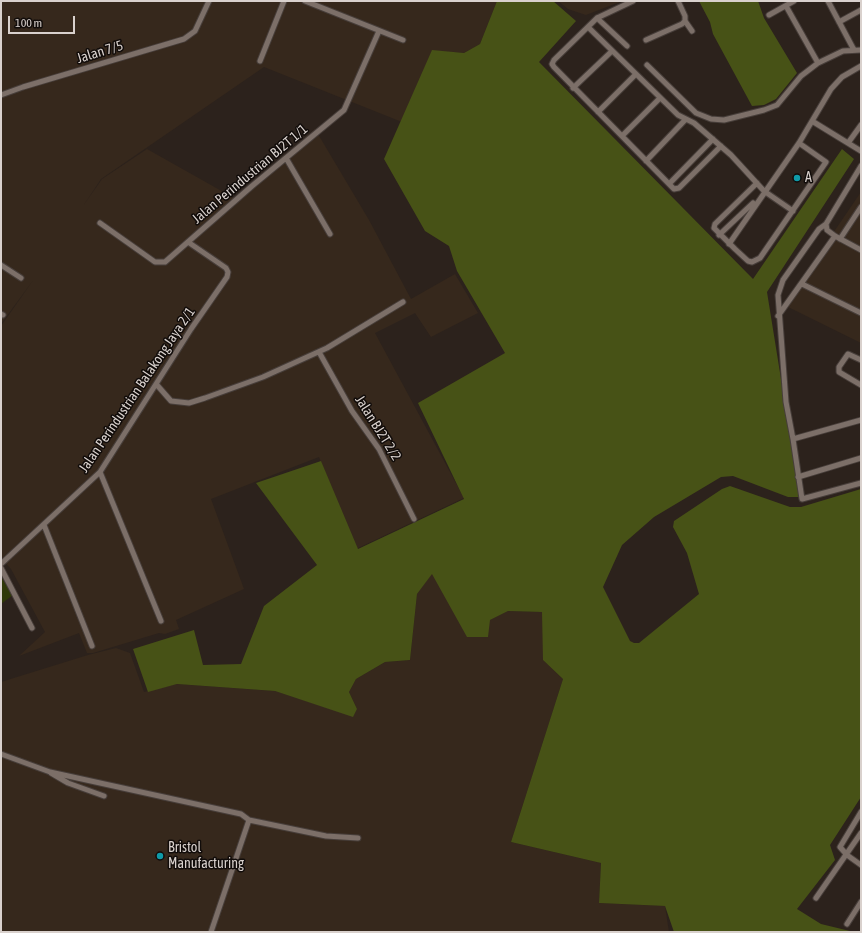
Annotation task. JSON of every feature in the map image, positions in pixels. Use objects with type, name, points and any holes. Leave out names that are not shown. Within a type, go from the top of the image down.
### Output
[{"type":"street","name":"Jalan 7/5","points":[[1,95],[23,87],[184,39],[196,31],[209,1]]},
{"type":"street","points":[[260,61],[284,1]]},
{"type":"street","points":[[305,1],[403,40]]},
{"type":"street","points":[[633,1],[597,18],[552,64],[573,88],[674,189],[679,188],[721,146]]},
{"type":"street","points":[[678,1],[685,16],[685,21],[692,31]]},
{"type":"street","points":[[769,14],[794,1]]},
{"type":"street","points":[[828,1],[854,50]]},
{"type":"street","points":[[786,6],[818,63]]},
{"type":"street","points":[[839,22],[861,10]]},
{"type":"street","points":[[597,18],[627,46]]},
{"type":"street","points":[[646,40],[682,24],[685,21]]},
{"type":"street","points":[[588,27],[660,98],[685,120],[694,123],[721,146],[764,191],[793,211]]},
{"type":"street","name":"Jalan Perindustrian BJ2T 1/1","points":[[100,223],[140,252],[160,263],[170,258],[344,110],[379,31]]},
{"type":"street","points":[[648,65],[696,113],[710,119],[724,120],[757,112],[777,105],[801,76],[818,63],[834,54],[861,50]]},
{"type":"street","points":[[573,88],[612,51]]},
{"type":"street","points":[[729,244],[764,191],[799,143],[837,82],[861,66]]},
{"type":"street","points":[[598,112],[636,74]]},
{"type":"street","points":[[622,136],[660,98]]},
{"type":"street","points":[[646,160],[685,120]]},
{"type":"street","points":[[812,121],[861,151]]},
{"type":"street","points":[[848,143],[861,124]]},
{"type":"street","points":[[669,184],[713,140]]},
{"type":"street","points":[[757,183],[715,224],[714,228],[719,235],[748,261],[757,261],[826,162],[799,143]]},
{"type":"street","points":[[286,158],[330,234]]},
{"type":"street","points":[[861,166],[826,224],[819,229],[783,280],[778,295],[778,316],[786,402],[802,500],[861,483]]},
{"type":"street","points":[[719,235],[761,196]]},
{"type":"street","points":[[778,316],[861,207]]},
{"type":"street","points":[[826,224],[827,230],[837,238],[861,250]]},
{"type":"street","name":"Jalan Perindustrian Balakong Jaya 2/1","points":[[1,564],[100,472],[191,330],[227,277],[228,272],[226,268],[188,242]]},
{"type":"street","points":[[1,265],[21,278]]},
{"type":"street","points":[[802,284],[861,313]]},
{"type":"street","points":[[157,385],[171,401],[189,403],[263,377],[319,352],[403,302]]},
{"type":"street","name":"Jalan BJ2T 2/2","points":[[319,352],[352,411],[380,449],[414,518]]},
{"type":"street","points":[[861,360],[848,354],[845,357],[839,372],[861,385]]},
{"type":"street","points":[[793,440],[861,420]]},
{"type":"street","points":[[798,477],[861,458]]},
{"type":"street","points":[[100,472],[161,621]]},
{"type":"street","points":[[44,524],[92,646]]},
{"type":"street","points":[[1,568],[32,628]]},
{"type":"street","points":[[1,754],[50,772],[241,814],[249,820],[326,836],[358,838]]},
{"type":"street","points":[[50,772],[68,784],[104,796]]},
{"type":"street","points":[[861,812],[840,847],[847,855],[861,865]]},
{"type":"street","points":[[211,932],[249,820]]},
{"type":"street","points":[[816,898],[861,833]]},
{"type":"street","points":[[847,924],[861,902]]},
{"type":"shaded area","points":[[1,1],[497,1],[480,44],[464,53],[432,51],[402,122],[264,67],[101,179],[83,206],[102,179],[147,149],[234,198],[315,129],[369,220],[411,299],[455,274],[478,313],[431,337],[415,313],[375,333],[464,498],[356,549],[319,457],[211,499],[244,589],[176,620],[179,629],[165,634],[159,633],[93,653],[87,653],[79,633],[19,656],[45,632],[11,569],[1,558],[1,326],[34,279],[1,324]]},
{"type":"shaded area","points":[[558,1],[622,1],[586,15],[568,9]]},
{"type":"shaded area","points":[[861,192],[861,343],[784,305]]},
{"type":"shaded area","points":[[432,573],[490,620],[508,611],[543,612],[543,660],[563,679],[511,842],[601,863],[599,903],[665,906],[669,932],[1,932],[1,682],[88,655],[116,648],[130,653],[144,692],[177,684],[275,691],[353,716],[357,709],[349,692],[356,679],[385,662],[410,660],[417,594]]},
{"type":"green space","points":[[497,1],[553,1],[576,21],[539,62],[753,279],[842,149],[854,159],[767,292],[800,497],[788,497],[733,476],[721,477],[654,517],[622,545],[603,587],[630,641],[639,643],[699,594],[687,553],[673,527],[674,521],[722,489],[730,486],[790,507],[801,507],[861,489],[861,797],[830,845],[835,860],[797,909],[821,924],[854,932],[674,932],[665,906],[599,903],[601,863],[511,842],[563,679],[543,660],[542,612],[508,611],[490,620],[488,637],[467,637],[432,574],[417,594],[410,660],[385,662],[356,679],[349,692],[357,709],[353,717],[275,691],[177,684],[148,692],[133,649],[194,630],[203,665],[241,664],[264,606],[317,565],[256,483],[321,461],[358,549],[464,499],[418,403],[505,353],[457,271],[449,246],[425,231],[384,159],[432,50],[464,53],[480,44]]},
{"type":"green space","points":[[699,1],[758,1],[764,18],[797,73],[776,99],[764,105],[752,106],[713,34],[710,22]]},
{"type":"green space","points":[[1,577],[13,595],[1,604]]},
{"type":"place","name":"A","points":[[797,178]]},
{"type":"place","name":"Bristol Manufacturing","points":[[160,856]]}]
